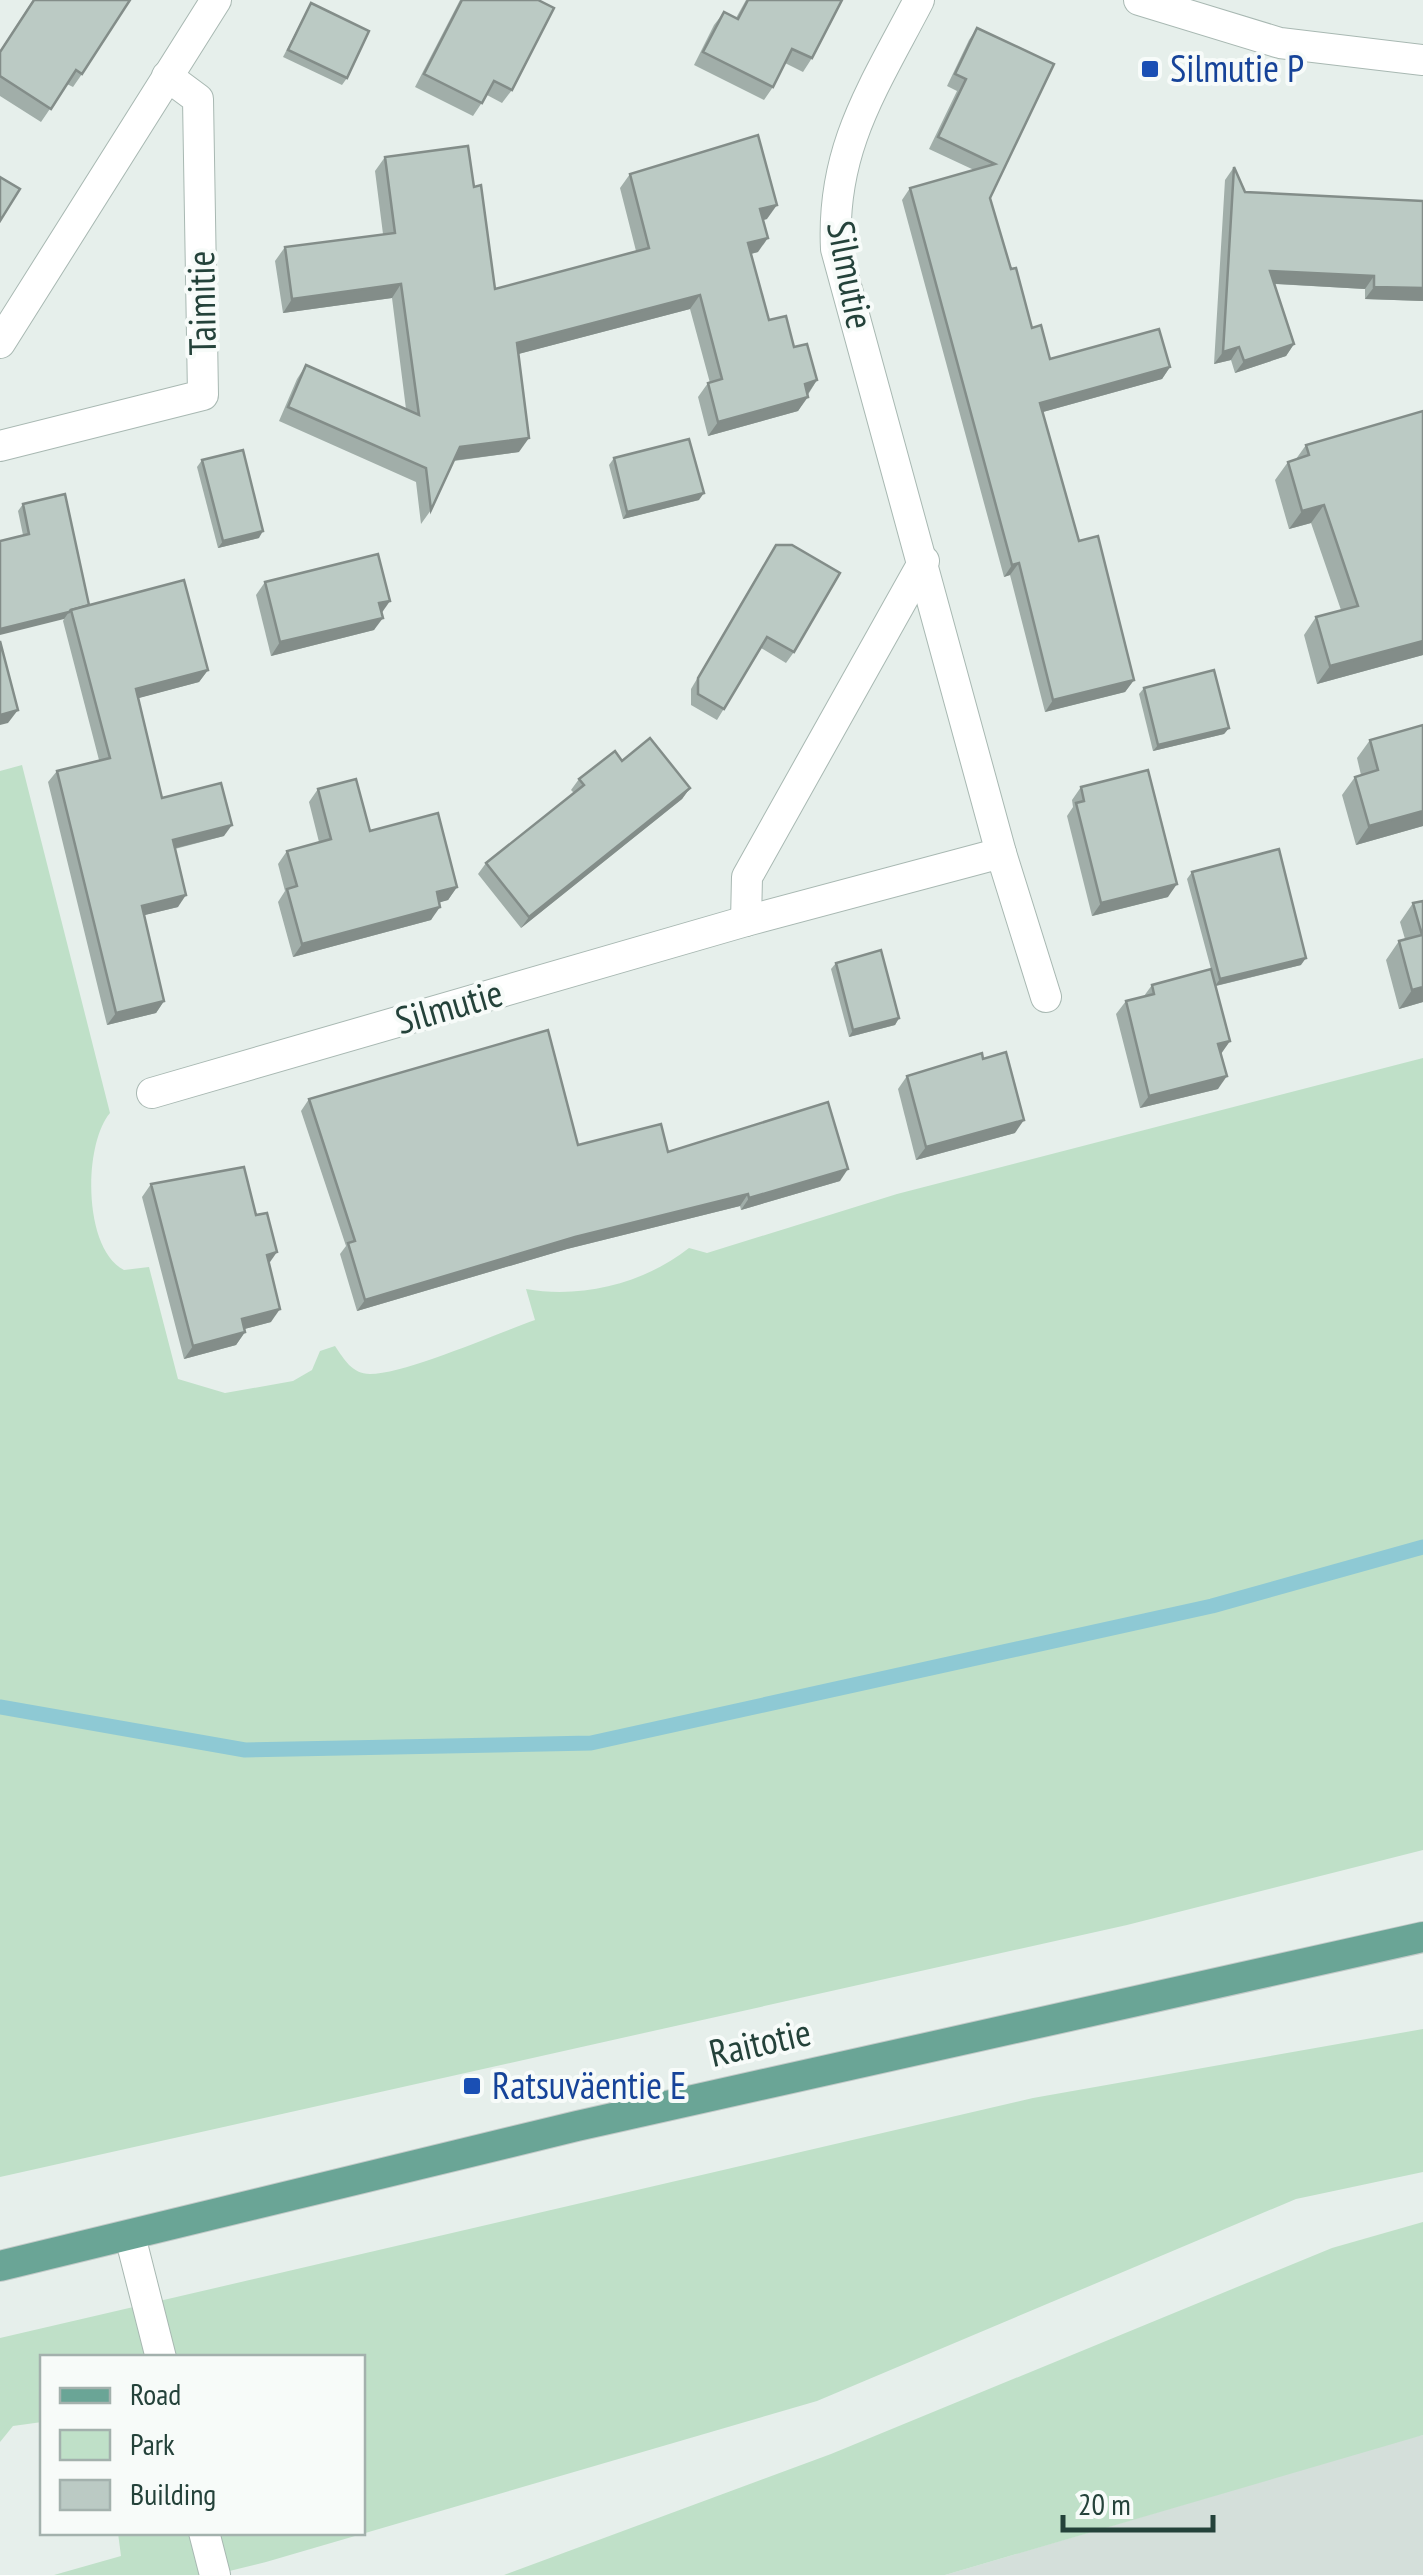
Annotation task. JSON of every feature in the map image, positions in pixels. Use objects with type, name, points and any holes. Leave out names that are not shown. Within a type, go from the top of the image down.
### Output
[{"type":"main road","name":"Raitotie","points":[[0,2266],[577,2126],[1423,1937]]},
{"type":"street","points":[[0,343],[216,0]]},
{"type":"street","name":"Silmutie","points":[[919,0],[855,124],[838,174],[836,249],[1001,854],[1046,997]]},
{"type":"street","points":[[1139,0],[1280,43],[1423,60]]},
{"type":"street","name":"Taimitie","points":[[0,446],[204,395],[198,99],[168,76]]},
{"type":"street","points":[[746,920],[747,877],[924,561]]},
{"type":"street","name":"Silmutie","points":[[152,1094],[746,920],[1001,854]]},
{"type":"street","points":[[130,2236],[160,2355]]},
{"type":"street","points":[[205,2535],[215,2575]]},
{"type":"shaded area","points":[[1423,2435],[1423,2575],[945,2575],[1409,2438]]},
{"type":"green space","points":[[22,765],[110,1113],[95,1148],[94,1220],[111,1259],[124,1270],[149,1267],[178,1379],[225,1393],[293,1381],[312,1370],[320,1351],[335,1346],[349,1365],[364,1373],[405,1367],[535,1320],[526,1289],[569,1292],[612,1285],[653,1271],[689,1248],[707,1253],[897,1194],[1423,1058],[1423,1850],[1127,1925],[0,2177],[0,771]]},
{"type":"green space","points":[[1423,2029],[1423,2172],[1296,2199],[817,2401],[365,2533],[365,2355],[40,2355],[40,2422],[13,2426],[0,2442],[0,2338],[1033,2098]]},
{"type":"green space","points":[[1423,2222],[1423,2435],[945,2575],[504,2575],[831,2454],[1332,2248]]},
{"type":"green space","points":[[118,2535],[358,2535],[213,2575],[54,2575],[121,2556]]},
{"type":"building","points":[[34,0],[130,0],[82,74],[76,70],[51,109],[0,76],[0,52]]},
{"type":"building","points":[[462,0],[538,0],[554,8],[512,90],[494,81],[482,103],[424,74]]},
{"type":"building","points":[[748,0],[842,0],[812,58],[792,49],[773,87],[703,52],[724,12],[738,19]]},
{"type":"building","points":[[311,3],[369,31],[347,78],[288,50]]},
{"type":"building","points":[[977,28],[1054,64],[990,198],[1011,269],[1016,268],[1032,328],[1041,325],[1050,359],[1159,329],[1170,367],[1040,403],[1079,541],[1098,536],[1134,680],[1053,700],[1019,563],[1012,565],[910,188],[995,164],[938,137],[966,79],[955,74]]},
{"type":"building","points":[[758,135],[777,205],[760,209],[768,238],[748,243],[769,320],[786,316],[794,347],[807,344],[817,380],[805,384],[808,397],[718,422],[708,383],[722,379],[700,295],[517,343],[529,438],[460,447],[431,510],[426,468],[288,407],[306,365],[419,415],[401,284],[292,299],[285,247],[395,233],[385,157],[468,146],[474,187],[481,185],[495,289],[649,248],[630,174]]},
{"type":"building","points":[[1234,167],[1245,192],[1423,201],[1423,288],[1374,287],[1374,276],[1270,271],[1294,344],[1244,361],[1239,347],[1223,352]]},
{"type":"building","points":[[0,177],[20,189],[0,221]]},
{"type":"building","points":[[1423,411],[1423,641],[1330,666],[1316,617],[1358,606],[1324,505],[1302,511],[1288,462],[1309,455],[1306,445]]},
{"type":"building","points":[[689,439],[704,493],[627,512],[614,458]]},
{"type":"building","points":[[243,450],[263,531],[223,541],[202,460]]},
{"type":"building","points":[[65,494],[89,605],[0,629],[0,541],[29,534],[23,504]]},
{"type":"building","points":[[776,545],[792,545],[840,573],[794,652],[767,637],[724,709],[698,694],[698,678]]},
{"type":"building","points":[[378,554],[390,601],[379,603],[383,618],[280,642],[265,582]]},
{"type":"building","points":[[184,580],[208,670],[136,689],[162,798],[221,783],[232,825],[173,840],[186,895],[142,906],[164,1001],[116,1013],[57,771],[110,758],[71,610]]},
{"type":"building","points":[[0,641],[18,710],[0,715]]},
{"type":"building","points":[[1214,670],[1229,728],[1158,745],[1144,688]]},
{"type":"building","points":[[1423,725],[1423,811],[1369,826],[1355,777],[1378,770],[1370,740]]},
{"type":"building","points":[[650,738],[690,788],[529,917],[486,863],[584,785],[579,779],[615,751],[622,761]]},
{"type":"building","points":[[1148,770],[1177,884],[1101,903],[1076,803],[1084,801],[1081,787]]},
{"type":"building","points":[[356,779],[370,831],[438,813],[457,887],[437,892],[440,907],[302,944],[287,889],[297,886],[287,851],[331,839],[318,789]]},
{"type":"building","points":[[1279,849],[1306,958],[1220,979],[1192,872]]},
{"type":"building","points":[[1423,901],[1423,987],[1412,990],[1399,941],[1422,935],[1413,903]]},
{"type":"building","points":[[881,950],[899,1018],[853,1030],[836,963]]},
{"type":"building","points":[[1211,969],[1230,1041],[1218,1044],[1227,1076],[1149,1096],[1126,1001],[1154,994],[1152,985]]},
{"type":"building","points":[[548,1030],[578,1145],[661,1124],[668,1152],[828,1102],[848,1169],[749,1198],[748,1194],[575,1237],[365,1300],[348,1243],[355,1241],[309,1099]]},
{"type":"building","points":[[1006,1052],[1024,1120],[926,1147],[907,1076],[982,1053],[983,1059]]},
{"type":"building","points":[[244,1167],[256,1215],[267,1213],[277,1252],[267,1255],[280,1309],[242,1319],[245,1332],[193,1346],[151,1184]]},
{"type":"waterway","points":[[0,1707],[245,1750],[591,1743],[1212,1606],[1423,1547]]},
{"type":"place","name":"Silmutie P","points":[[1150,69]]},
{"type":"place","name":"Ratsuväentie E","points":[[472,2086]]}]
